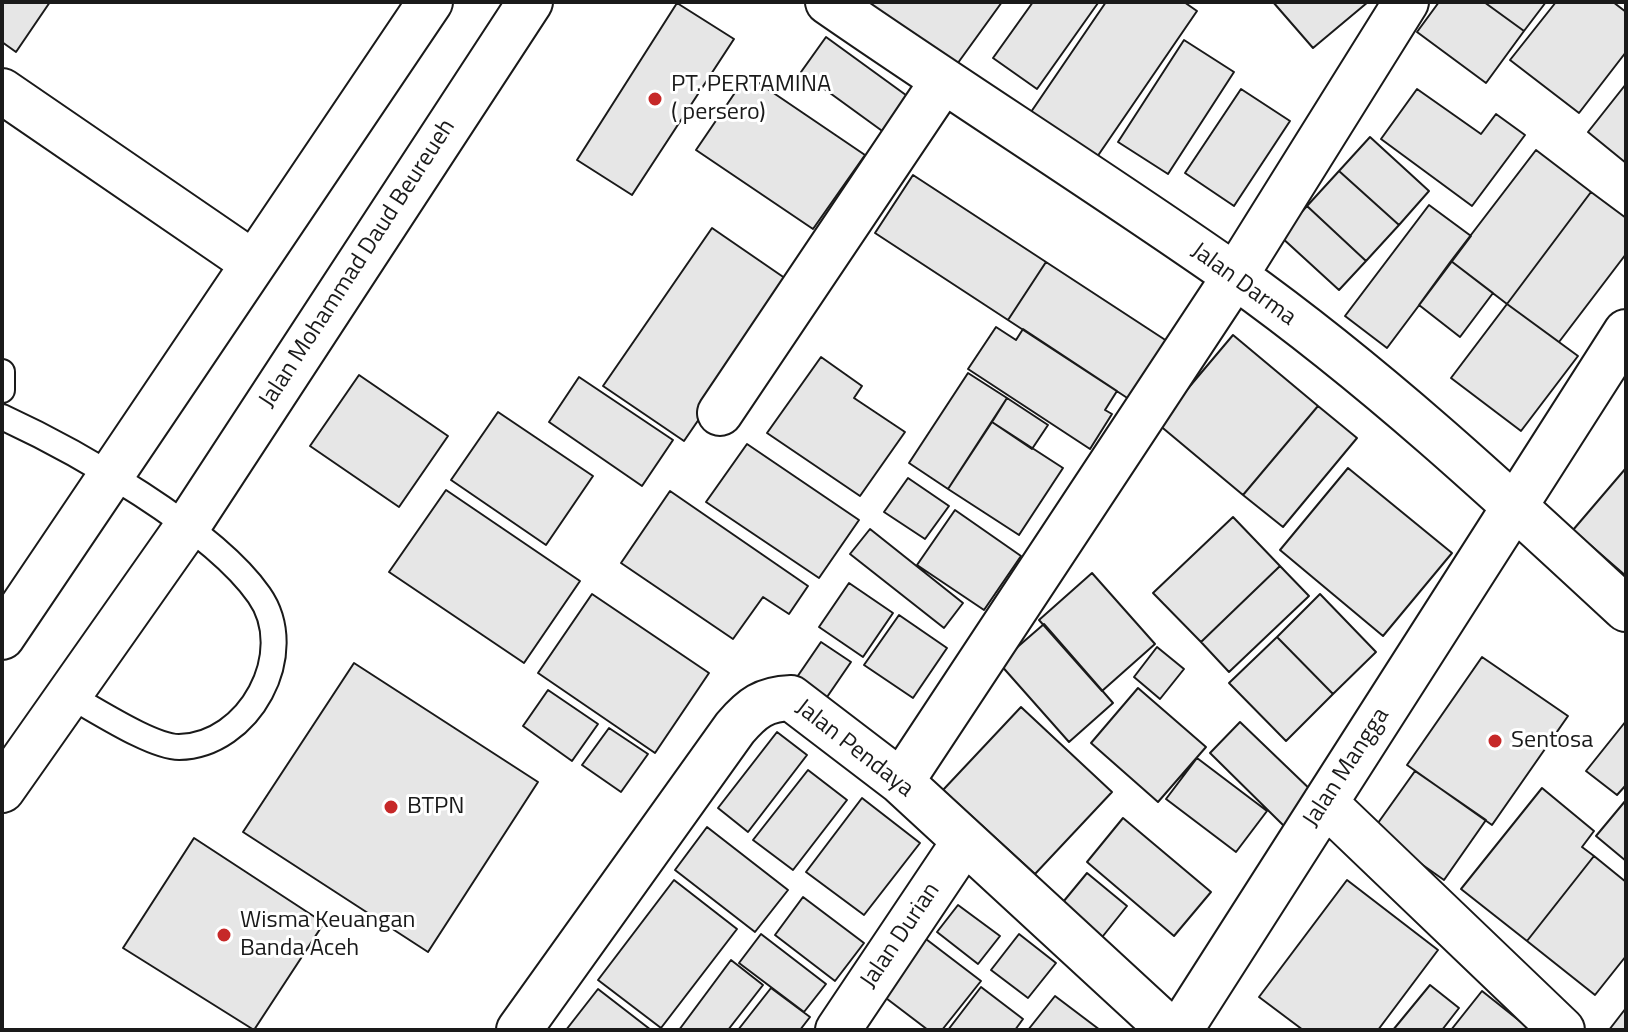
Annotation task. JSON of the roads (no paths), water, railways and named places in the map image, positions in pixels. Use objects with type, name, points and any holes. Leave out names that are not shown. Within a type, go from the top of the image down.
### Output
[{"type":"main road","points":[[2,637],[113,477],[430,2]]},
{"type":"main road","name":"Jalan Mohammad Daud Beureueh","points":[[2,790],[187,527],[530,2]]},
{"type":"main road","name":"Jalan Darma","points":[[828,2],[1235,276],[1333,350],[1515,505],[1626,609]]},
{"type":"main road","points":[[901,782],[1235,276],[1406,2]]},
{"type":"main road","points":[[720,413],[943,81]]},
{"type":"main road","points":[[2,91],[253,263]]},
{"type":"main road","name":"Jalan Mangga","points":[[1180,1030],[1626,332]]},
{"type":"main road","name":"Jalan Pendaya","points":[[519,1030],[753,707],[771,698],[791,698],[901,782],[1170,1030]]},
{"type":"main road","points":[[1325,803],[1562,1030]]},
{"type":"main road","name":"Jalan Durian","points":[[838,1030],[964,842]]},
{"type":"lane","points":[[2,372],[2,390]]},
{"type":"lane","points":[[2,417],[113,477],[187,527],[243,574],[261,597],[272,620],[274,647],[270,676],[246,714],[219,736],[200,745],[175,747],[70,696]]},
{"type":"place","name":"PT. PERTAMINA ( persero)","points":[[655,99]]},
{"type":"place","name":"Sentosa","points":[[1495,741]]},
{"type":"place","name":"BTPN","points":[[391,807]]},
{"type":"place","name":"Wisma Keuangan Banda Aceh","points":[[224,935]]}]
